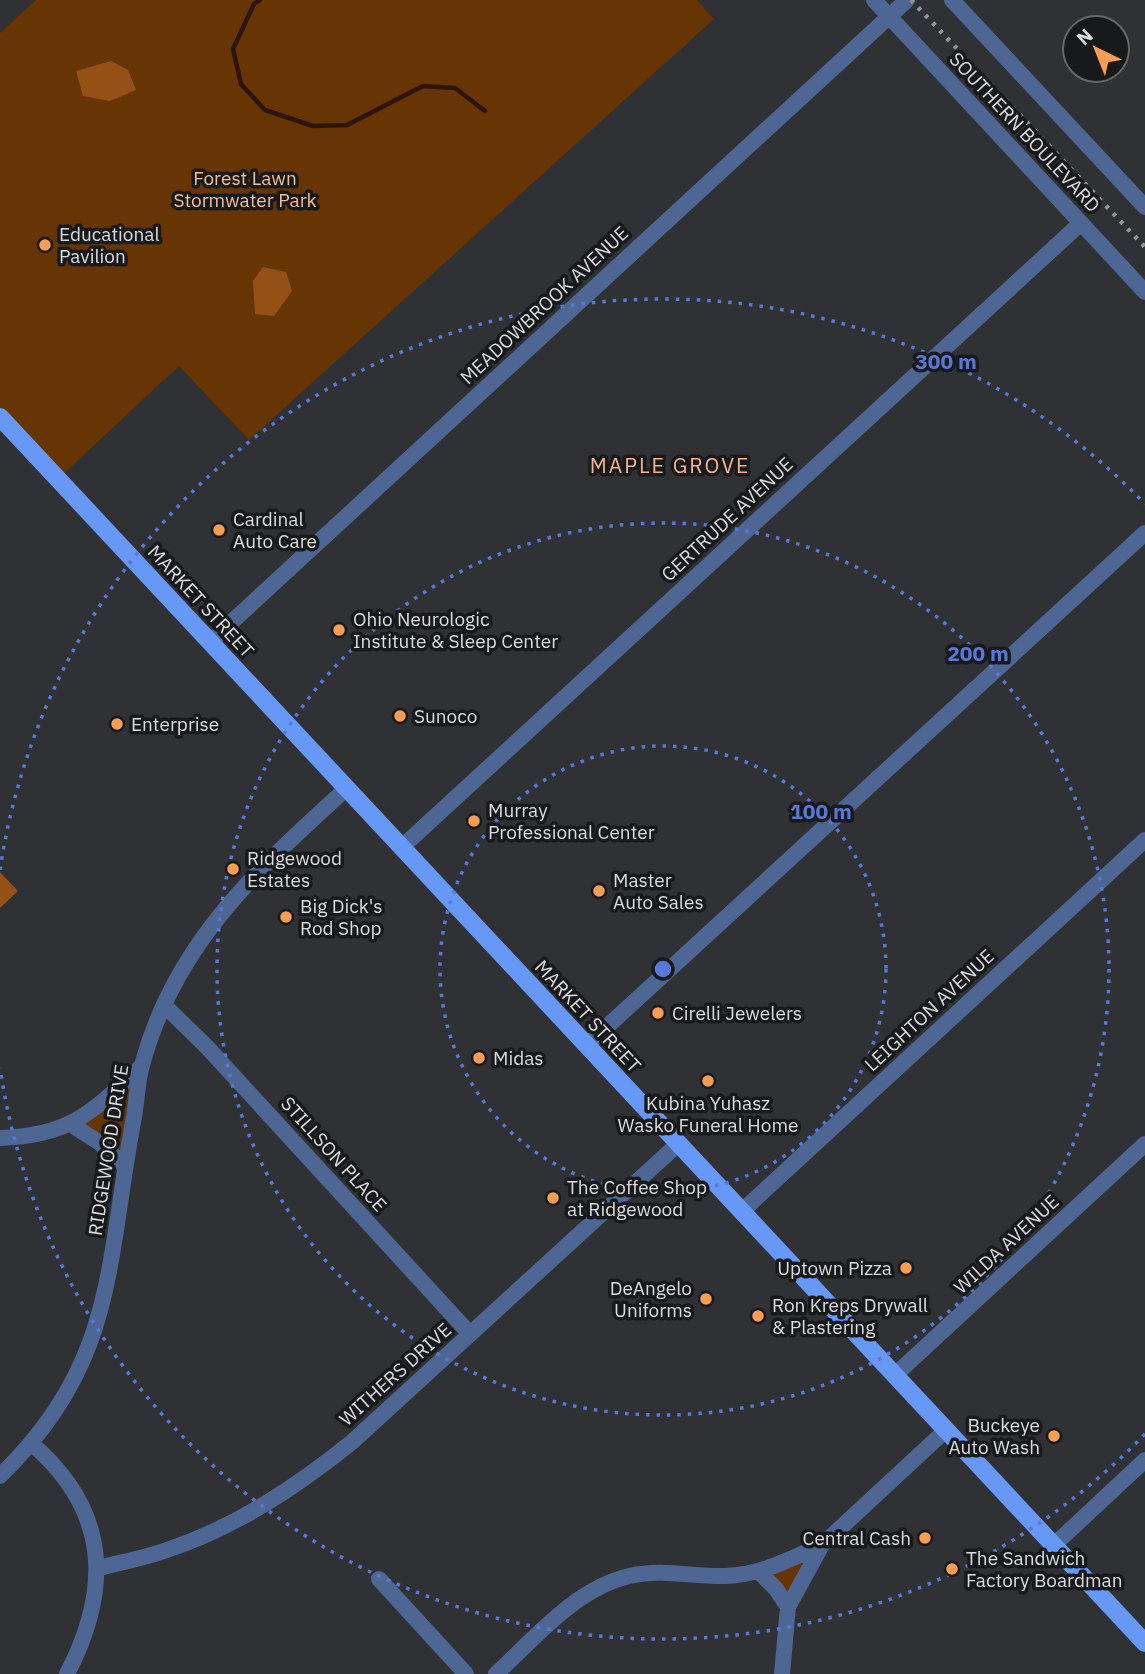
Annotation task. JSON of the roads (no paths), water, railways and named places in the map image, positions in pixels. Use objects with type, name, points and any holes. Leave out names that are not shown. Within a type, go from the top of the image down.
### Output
[{"type":"main road","name":"MARKET STREET","points":[[0,417],[1145,1643]]},
{"type":"street","name":"SOUTHERN BOULEVARD","points":[[874,0],[1145,292]]},
{"type":"street","name":"MEADOWBROOK AVENUE","points":[[210,642],[907,0]]},
{"type":"street","name":"SOUTHERN BOULEVARD","points":[[952,0],[1145,207]]},
{"type":"street","name":"GERTRUDE AVENUE","points":[[402,847],[1081,223]]},
{"type":"street","points":[[587,1045],[1145,533]]},
{"type":"street","name":"RIDGEWOOD DRIVE","points":[[0,1475],[31,1443],[66,1395],[95,1335],[108,1285],[142,1066],[164,1005],[196,944],[219,914],[261,868],[347,788]]},
{"type":"street","name":"LEIGHTON AVENUE","points":[[741,1212],[1145,840]]},
{"type":"street","name":"STILLSON PLACE","points":[[164,1005],[207,1047],[470,1334]]},
{"type":"street","points":[[0,1138],[50,1133],[72,1125],[98,1107],[142,1066]]},
{"type":"street","points":[[72,1125],[100,1143],[125,1166]]},
{"type":"street","name":"WITHERS DRIVE","points":[[99,1568],[167,1550],[220,1528],[283,1494],[352,1442],[678,1144]]},
{"type":"street","name":"WILDA AVENUE","points":[[895,1375],[1145,1144]]},
{"type":"street","points":[[782,1674],[788,1607],[822,1545],[946,1430]]},
{"type":"street","points":[[31,1443],[51,1460],[73,1490],[94,1540],[99,1568],[91,1618],[67,1674]]},
{"type":"street","points":[[1054,1545],[1145,1460]]},
{"type":"street","points":[[496,1674],[573,1604],[607,1584],[653,1571],[729,1576],[759,1572],[822,1545]]},
{"type":"street","points":[[759,1572],[776,1589],[788,1607]]},
{"type":"street","points":[[379,1579],[466,1674]]},
{"type":"waterway","points":[[260,0],[254,4],[233,49],[241,84],[265,110],[313,126],[347,125],[423,86],[455,88],[485,111]]},
{"type":"railway","points":[[911,0],[1145,247]]},
{"type":"place","name":"Educational Pavilion","points":[[45,245]]},
{"type":"place","name":"Cardinal Auto Care","points":[[219,530]]},
{"type":"place","name":"Ohio Neurologic Institute & Sleep Center","points":[[339,630]]},
{"type":"place","name":"Sunoco","points":[[400,716]]},
{"type":"place","name":"Enterprise","points":[[117,724]]},
{"type":"place","name":"Murray Professional Center","points":[[474,821]]},
{"type":"place","name":"Ridgewood Estates","points":[[233,869]]},
{"type":"place","name":"Master Auto Sales","points":[[599,891]]},
{"type":"place","name":"Big Dick's Rod Shop","points":[[286,917]]},
{"type":"place","name":"Cirelli Jewelers","points":[[658,1013]]},
{"type":"place","name":"Midas","points":[[479,1058]]},
{"type":"place","name":"Kubina Yuhasz Wasko Funeral Home","points":[[708,1081]]},
{"type":"place","name":"The Coffee Shop at Ridgewood","points":[[553,1198]]},
{"type":"place","name":"Uptown Pizza","points":[[906,1268]]},
{"type":"place","name":"DeAngelo Uniforms","points":[[706,1299]]},
{"type":"place","name":"Ron Kreps Drywall & Plastering","points":[[758,1316]]},
{"type":"place","name":"Buckeye Auto Wash","points":[[1054,1436]]},
{"type":"place","name":"Central Cash","points":[[925,1538]]},
{"type":"place","name":"The Sandwich Factory Boardman","points":[[952,1569]]},
{"type":"district","name":"MAPLE GROVE","points":[[670,465]]},
{"type":"park label","name":"Forest Lawn Stormwater Park","points":[[245,189]]}]
